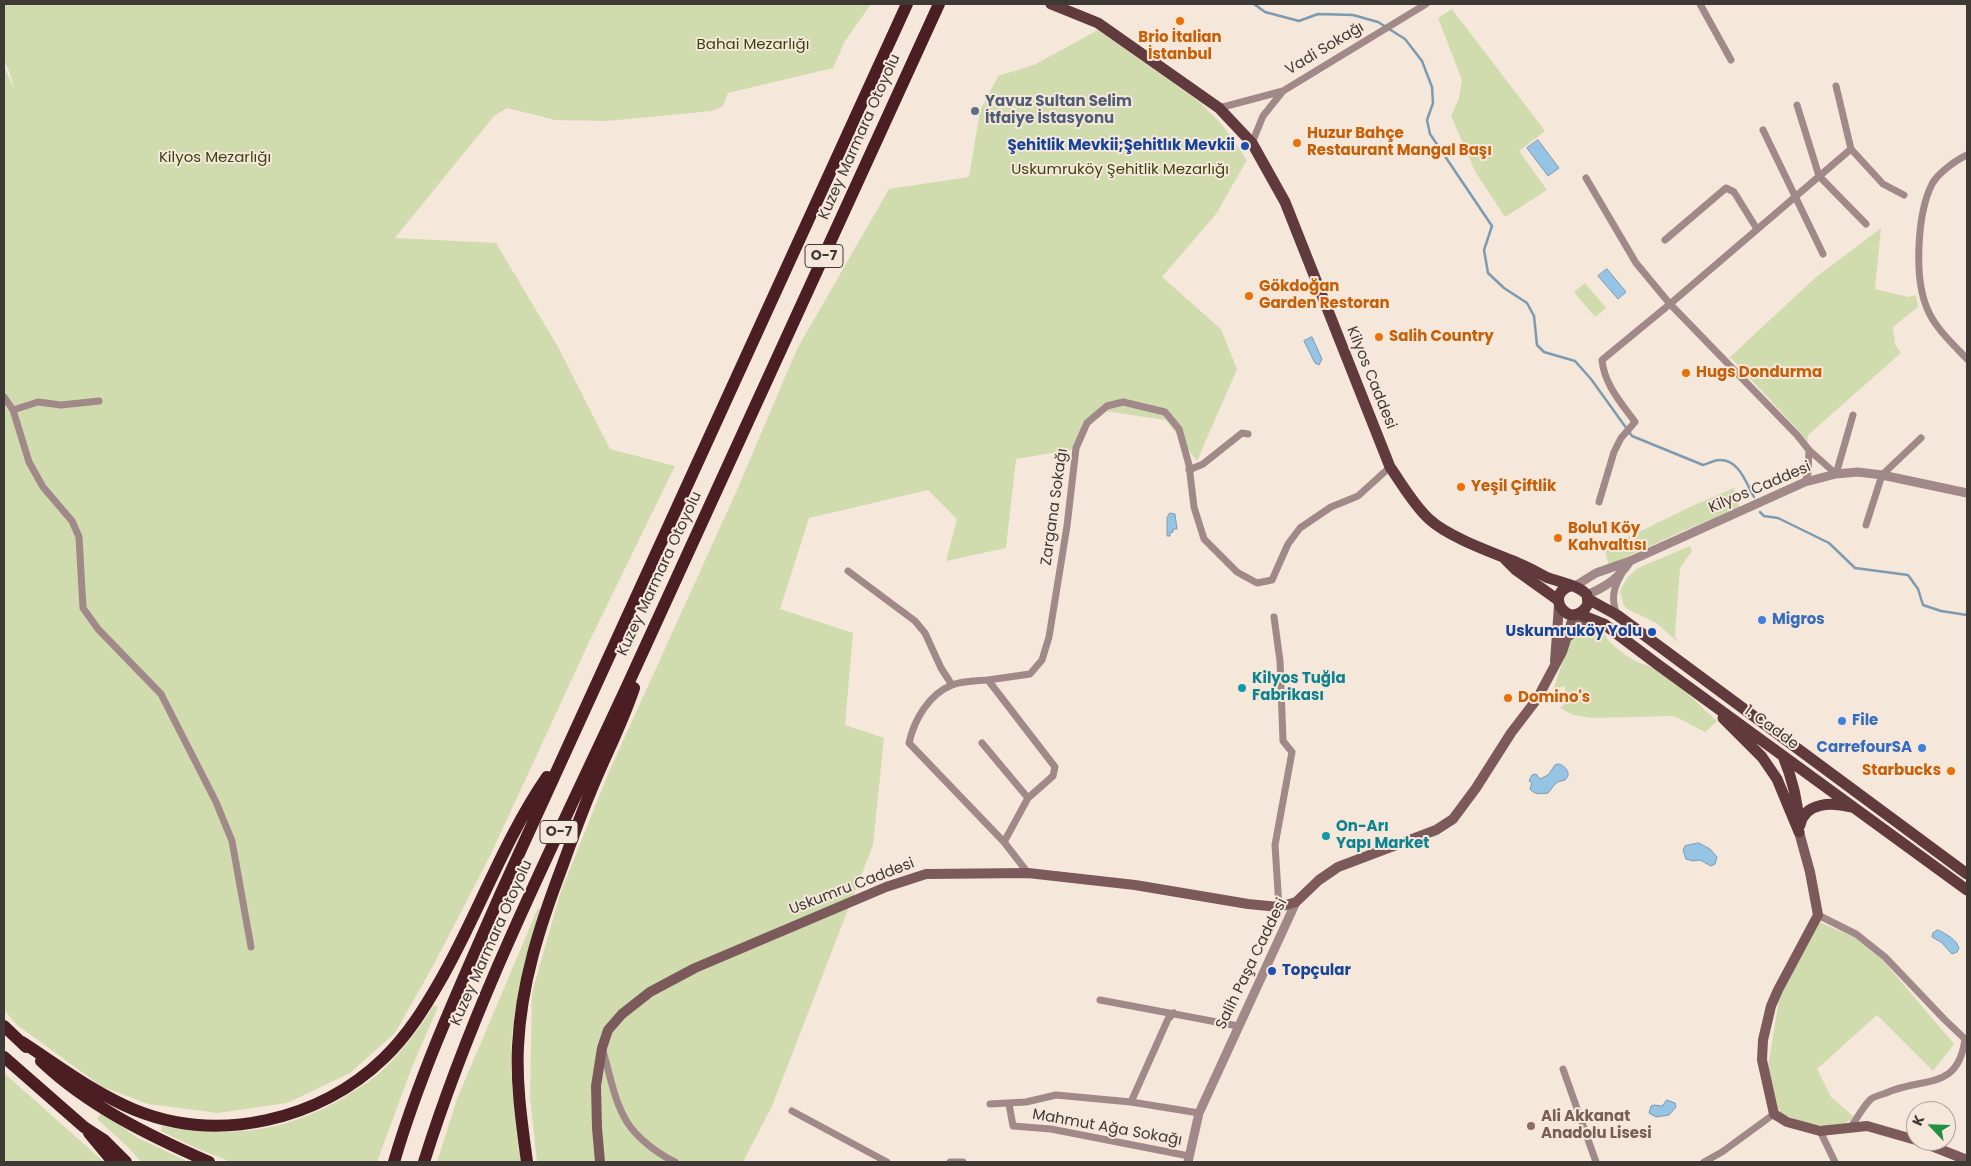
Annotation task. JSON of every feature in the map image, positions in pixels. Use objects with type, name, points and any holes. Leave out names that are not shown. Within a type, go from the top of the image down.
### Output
[{"type":"highway","name":"Kuzey Marmara Otoyolu","points":[[394,1162],[440,1034],[566,748],[907,4]]},
{"type":"highway","name":"Kuzey Marmara Otoyolu","points":[[424,1162],[441,1110],[485,998],[530,895],[939,4]]},
{"type":"highway","points":[[527,1162],[521,1112],[518,1045],[523,993],[542,919],[576,829],[626,711],[647,642]]},
{"type":"highway","points":[[22,1042],[103,1095],[136,1111],[173,1121],[209,1125],[254,1122],[274,1119],[315,1105],[362,1077],[385,1057],[424,1008],[459,944],[530,802],[566,748]]},
{"type":"highway","points":[[4,1026],[54,1073],[97,1104],[142,1130],[209,1162]]},
{"type":"highway","points":[[4,1057],[84,1127],[104,1140],[126,1162]]},
{"type":"highway","points":[[84,1127],[113,1162]]},
{"type":"main road","name":"Kilyos Caddesi","points":[[1051,4],[1098,23],[1218,108],[1252,143],[1284,202],[1390,466],[1414,502],[1429,520],[1447,531],[1504,558]]},
{"type":"main road","points":[[1504,558],[1584,591],[1588,597],[1585,609],[1577,614],[1565,613],[1559,603],[1516,570],[1504,558]]},
{"type":"main road","points":[[1555,663],[1559,603],[1562,591],[1573,586]]},
{"type":"main road","name":"1. Cadde","points":[[1588,597],[1617,615],[1967,874]]},
{"type":"main road","name":"1. Cadde","points":[[1577,614],[1604,624],[1967,890]]},
{"type":"main road","name":"Salih Paşa Caddesi","points":[[1296,902],[1319,880],[1338,867],[1436,830],[1453,819],[1476,788],[1511,733],[1537,699],[1562,652],[1577,614]]},
{"type":"main road","points":[[1566,639],[1582,623],[1596,621]]},
{"type":"main road","points":[[1707,700],[1730,727],[1762,757],[1777,779],[1799,832],[1810,872],[1818,915],[1778,990],[1771,1006],[1763,1040],[1762,1060],[1774,1114],[1787,1122],[1820,1130],[1867,1126],[1906,1137]]},
{"type":"main road","points":[[1771,730],[1790,774],[1798,811],[1799,832]]},
{"type":"main road","points":[[1799,832],[1802,818],[1807,811],[1819,806],[1830,804],[1856,809]]},
{"type":"main road","name":"Uskumru Caddesi","points":[[600,1162],[596,1128],[596,1086],[602,1048],[608,1030],[622,1014],[650,992],[695,968],[886,887],[926,874],[1028,873],[1098,880],[1248,904],[1279,907],[1296,902]]},
{"type":"main road","points":[[1944,1151],[1967,1160]]},
{"type":"street","name":"Vadi Sokağı","points":[[1218,108],[1283,91],[1426,4]]},
{"type":"street","points":[[1700,4],[1731,60]]},
{"type":"street","points":[[1836,86],[1850,149],[1883,184],[1904,195]]},
{"type":"street","name":"Vadi Sokağı","points":[[1252,143],[1264,116],[1283,91]]},
{"type":"street","points":[[1797,105],[1819,176],[1866,224]]},
{"type":"street","points":[[1763,130],[1794,198],[1823,254]]},
{"type":"street","points":[[1599,502],[1614,452],[1624,435],[1635,422],[1615,394],[1603,372],[1602,360],[1850,149]]},
{"type":"street","points":[[1967,155],[1947,168],[1933,182],[1927,198],[1919,248],[1919,280],[1928,311],[1946,336],[1967,359]]},
{"type":"street","points":[[1586,178],[1636,263],[1670,304],[1798,435],[1809,450],[1836,474],[1853,415]]},
{"type":"street","points":[[1666,240],[1726,188],[1734,192],[1757,229]]},
{"type":"street","points":[[4,397],[13,410],[29,462],[43,488],[72,521],[79,537],[83,608],[98,629],[161,694],[216,802],[232,841],[251,947]]},
{"type":"street","points":[[13,410],[38,402],[61,406],[99,401]]},
{"type":"street","name":"Zargana Sokağı","points":[[952,685],[1030,674],[1042,660],[1050,637],[1067,526],[1076,448],[1087,423],[1107,406],[1123,402],[1165,412],[1179,429],[1190,470],[1194,507],[1204,539],[1237,572],[1257,583],[1272,580],[1288,544],[1300,528],[1331,507],[1358,496],[1390,466]]},
{"type":"street","points":[[1190,470],[1203,464],[1242,433],[1248,434]]},
{"type":"street","points":[[1866,525],[1882,474],[1921,438]]},
{"type":"street","points":[[1804,482],[1808,473],[1809,450]]},
{"type":"street","name":"Kilyos Caddesi","points":[[1573,586],[1596,573],[1630,561],[1804,482],[1836,474],[1858,472],[1882,474],[1967,493]]},
{"type":"street","points":[[1617,615],[1613,602],[1613,592],[1630,561]]},
{"type":"street","points":[[848,571],[915,621],[926,633],[941,668],[952,685],[931,700],[913,726],[909,743],[1004,842],[1028,873]]},
{"type":"street","points":[[1588,597],[1621,575]]},
{"type":"street","points":[[1274,617],[1282,696],[1283,741],[1292,752],[1275,844],[1279,907]]},
{"type":"street","points":[[988,680],[1055,768],[1053,776],[1028,798],[1004,842]]},
{"type":"street","points":[[982,744],[1028,798]]},
{"type":"street","name":"Salih Paşa Caddesi","points":[[1188,1159],[1198,1113],[1296,902]]},
{"type":"street","points":[[1818,915],[1856,934],[1885,957],[1944,1020],[1966,1039],[1963,1054],[1957,1066],[1946,1075],[1932,1081],[1890,1091],[1872,1099],[1850,1128]]},
{"type":"street","points":[[1100,1000],[1238,1026]]},
{"type":"street","points":[[1131,1102],[1168,1019],[1174,1013]]},
{"type":"street","points":[[602,1048],[615,1093],[627,1122],[661,1155],[675,1162]]},
{"type":"street","points":[[1563,1069],[1596,1162]]},
{"type":"street","name":"Mahmut Ağa Sokağı","points":[[990,1104],[1009,1104],[1056,1095],[1131,1102],[1198,1113]]},
{"type":"street","name":"Mahmut Ağa Sokağı","points":[[1009,1104],[1012,1126],[1051,1129],[1188,1159]]},
{"type":"street","points":[[792,1111],[886,1162]]},
{"type":"street","points":[[1704,1162],[1722,1152],[1774,1114]]},
{"type":"street","points":[[1820,1130],[1835,1162]]},
{"type":"street","points":[[950,1162],[962,1162]]},
{"type":"green space","points":[[4,4],[871,4],[845,41],[833,68],[728,93],[723,106],[712,111],[607,121],[555,120],[507,108],[494,116],[395,238],[496,243],[558,347],[610,449],[675,466],[591,638],[489,858],[433,966],[395,1033],[350,1073],[287,1103],[218,1113],[148,1104],[101,1086],[17,1025],[4,1010],[4,67],[15,90],[8,68],[4,62]]},
{"type":"green space","points":[[1452,9],[1545,131],[1519,151],[1547,190],[1505,217],[1476,173],[1451,116],[1459,98],[1462,80],[1438,18]]},
{"type":"green space","name":"Uskumruköy Şehitlik Mezarlığı","points":[[1098,30],[1201,103],[1224,127],[1247,160],[1216,214],[1162,277],[1221,329],[1237,369],[1197,461],[1166,420],[1097,410],[1076,449],[1016,459],[1006,548],[946,561],[957,519],[928,490],[809,518],[780,609],[853,633],[845,725],[884,738],[873,845],[772,1106],[743,1162],[537,1162],[530,1097],[532,993],[560,894],[608,774],[737,490],[797,349],[889,189],[969,177],[980,111],[998,76],[1034,65]]},
{"type":"green space","points":[[1881,228],[1875,289],[1908,297],[1916,295],[1918,307],[1893,327],[1895,344],[1901,353],[1808,435],[1807,442],[1799,431],[1729,358],[1815,278]]},
{"type":"green space","points":[[1585,283],[1606,308],[1595,317],[1574,292]]},
{"type":"green space","points":[[1734,488],[1740,508],[1685,530],[1609,565],[1604,549],[1692,506]]},
{"type":"green space","points":[[1690,546],[1692,551],[1680,568],[1675,637],[1679,643],[1656,623],[1627,609],[1623,604],[1620,591],[1627,578],[1638,568]]},
{"type":"green space","points":[[1592,628],[1603,632],[1612,644],[1627,656],[1663,674],[1717,721],[1705,732],[1674,716],[1592,718],[1573,715],[1560,708],[1567,702],[1564,686],[1553,690],[1567,651],[1577,633]]},
{"type":"green space","points":[[538,908],[541,910],[516,1004],[512,1036],[512,1084],[521,1162],[437,1162],[457,1099]]},
{"type":"green space","points":[[1819,922],[1854,937],[1882,959],[1954,1044],[1933,1071],[1877,1015],[1817,1069],[1831,1097],[1854,1117],[1846,1122],[1828,1126],[1809,1123],[1782,1114],[1778,1108],[1768,1066],[1780,994]]},
{"type":"green space","points":[[434,1005],[438,1007],[412,1067],[377,1162],[231,1162],[161,1131],[162,1126],[211,1132],[256,1130],[279,1125],[323,1109],[371,1080],[385,1068],[411,1038]]},
{"type":"green space","points":[[4,1073],[102,1160],[103,1162],[4,1162]]},
{"type":"green space","points":[[102,1112],[136,1137],[189,1162],[141,1162],[128,1147],[97,1119]]},
{"type":"water","points":[[1538,140],[1559,168],[1548,176],[1527,148]]},
{"type":"water","points":[[1607,269],[1626,292],[1618,299],[1598,276]]},
{"type":"water","points":[[1312,337],[1322,359],[1319,365],[1315,363],[1304,341]]},
{"type":"water","points":[[1170,513],[1175,514],[1177,529],[1173,529],[1170,536],[1167,536],[1167,518]]},
{"type":"water","points":[[1559,764],[1567,770],[1568,775],[1565,780],[1556,783],[1548,793],[1536,793],[1530,789],[1532,783],[1529,781],[1532,775],[1536,774],[1540,779],[1548,775],[1555,765]]},
{"type":"water","points":[[1699,843],[1710,849],[1717,857],[1715,864],[1711,866],[1700,860],[1686,859],[1683,850],[1685,846]]},
{"type":"water","points":[[1938,930],[1956,942],[1959,948],[1957,952],[1952,954],[1941,942],[1932,937],[1933,933]]},
{"type":"water","points":[[1667,1100],[1675,1103],[1676,1107],[1669,1115],[1656,1117],[1649,1113],[1651,1106],[1662,1106]]},
{"type":"waterway","points":[[1254,4],[1265,12],[1299,21],[1318,14],[1353,15],[1378,22],[1405,39],[1422,61],[1432,87],[1433,103],[1427,120],[1430,134],[1492,226],[1484,250],[1488,273],[1504,288],[1527,303],[1534,316],[1537,345],[1544,352],[1575,361],[1591,379],[1632,436],[1703,465],[1719,460],[1732,463],[1745,479],[1754,497]]},
{"type":"waterway","points":[[1760,512],[1764,516],[1778,518],[1829,543],[1855,568],[1908,575],[1918,589],[1923,605],[1941,611],[1967,615]]},
{"type":"place","name":"Brio İtalian İstanbul","points":[[1180,21]]},
{"type":"place","name":"Yavuz Sultan Selim İtfaiye İstasyonu","points":[[975,111]]},
{"type":"place","name":"Huzur Bahçe Restaurant Mangal Başı","points":[[1297,143]]},
{"type":"place","name":"Şehitlik Mevkii;Şehitlık Mevkii","points":[[1245,146]]},
{"type":"place","name":"Gökdoğan Garden Restoran","points":[[1249,296]]},
{"type":"place","name":"Salih Country","points":[[1379,337]]},
{"type":"place","name":"Hugs Dondurma","points":[[1686,373]]},
{"type":"place","name":"Yeşil Çiftlik","points":[[1461,487]]},
{"type":"place","name":"Bolu1 Köy Kahvaltısı","points":[[1558,538]]},
{"type":"place","name":"Migros","points":[[1762,620]]},
{"type":"place","name":"Uskumruköy Yolu","points":[[1652,632]]},
{"type":"place","name":"Kilyos Tuğla Fabrikası","points":[[1242,688]]},
{"type":"place","name":"Domino's","points":[[1508,698]]},
{"type":"place","name":"File","points":[[1842,721]]},
{"type":"place","name":"CarrefourSA","points":[[1922,748]]},
{"type":"place","name":"Starbucks","points":[[1951,771]]},
{"type":"place","name":"On-Arı Yapı Market","points":[[1326,836]]},
{"type":"place","name":"Topçular","points":[[1272,971]]},
{"type":"place","name":"Ali Akkanat Anadolu Lisesi","points":[[1531,1126]]},
{"type":"park label","name":"Bahai Mezarlığı","points":[[753,45]]},
{"type":"park label","name":"Kilyos Mezarlığı","points":[[215,158]]}]
